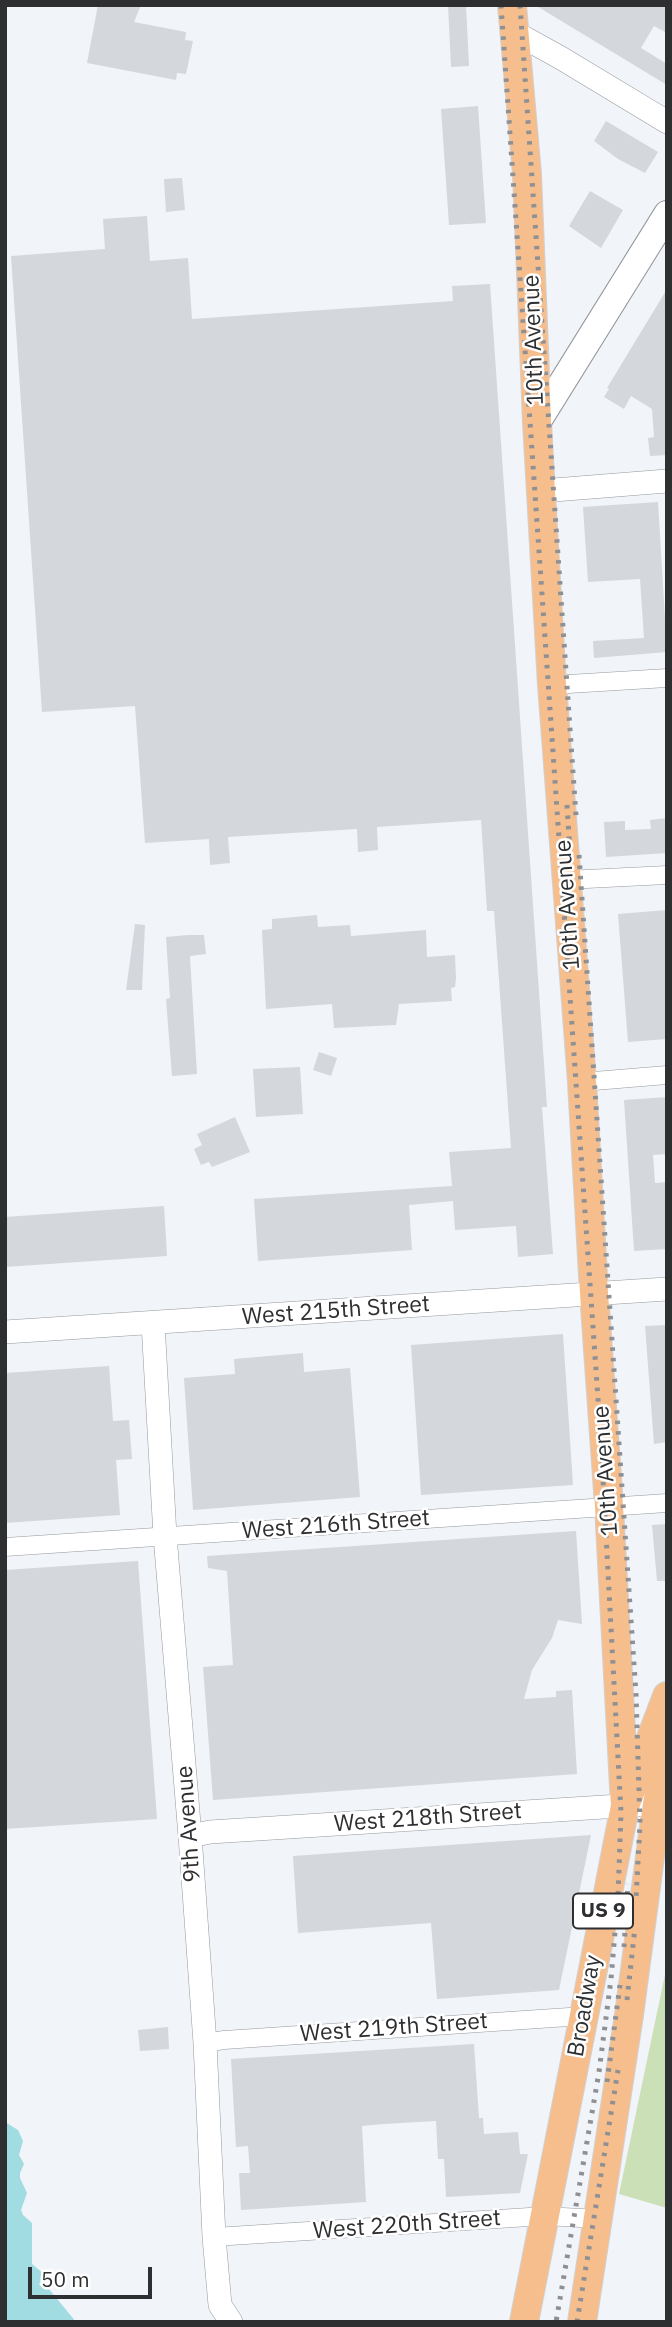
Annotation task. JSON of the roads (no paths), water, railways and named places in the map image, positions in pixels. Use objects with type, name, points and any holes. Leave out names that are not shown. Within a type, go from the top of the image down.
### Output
[{"type":"main road","name":"10th Avenue","points":[[513,18],[527,174],[537,423],[552,685],[610,1506],[625,1806]]},
{"type":"main road","points":[[537,423],[667,214]]},
{"type":"main road","name":"Broadway","points":[[524,2322],[625,1806],[667,1696]]},
{"type":"main road","name":"Broadway","points":[[582,2322],[662,1803],[667,1753]]},
{"type":"street","points":[[513,18],[561,58],[667,122]]},
{"type":"street","points":[[541,491],[667,481]]},
{"type":"street","points":[[552,685],[667,678]]},
{"type":"street","points":[[566,880],[667,875]]},
{"type":"street","points":[[582,1082],[667,1074]]},
{"type":"street","name":"West 215th Street","points":[[5,1332],[667,1289]]},
{"type":"street","name":"9th Avenue","points":[[153,1323],[165,1536],[205,2043],[219,2305],[231,2322]]},
{"type":"street","name":"West 216th Street","points":[[5,1547],[667,1503]]},
{"type":"street","name":"West 218th Street","points":[[190,1836],[210,1832],[662,1803]]},
{"type":"street","name":"West 219th Street","points":[[205,2043],[584,2016]]},
{"type":"street","name":"West 220th Street","points":[[214,2236],[545,2216],[599,2219]]},
{"type":"water","points":[[5,2122],[18,2130],[23,2141],[19,2155],[24,2164],[20,2178],[27,2193],[21,2210],[32,2223],[32,2264],[44,2274],[44,2283],[76,2322],[5,2322]]},
{"type":"railway","points":[[501,5],[601,1442],[621,1813],[611,1979],[599,2072],[556,2322]]},
{"type":"railway","points":[[520,5],[576,816]]},
{"type":"railway","points":[[567,805],[571,868]]},
{"type":"railway","points":[[579,855],[636,1694],[640,1823],[636,1899]]},
{"type":"railway","points":[[624,1947],[628,1884]]},
{"type":"railway","points":[[627,2000],[635,1927]]},
{"type":"railway","points":[[607,2082],[620,1985]]},
{"type":"railway","points":[[577,2322],[618,2070]]}]
